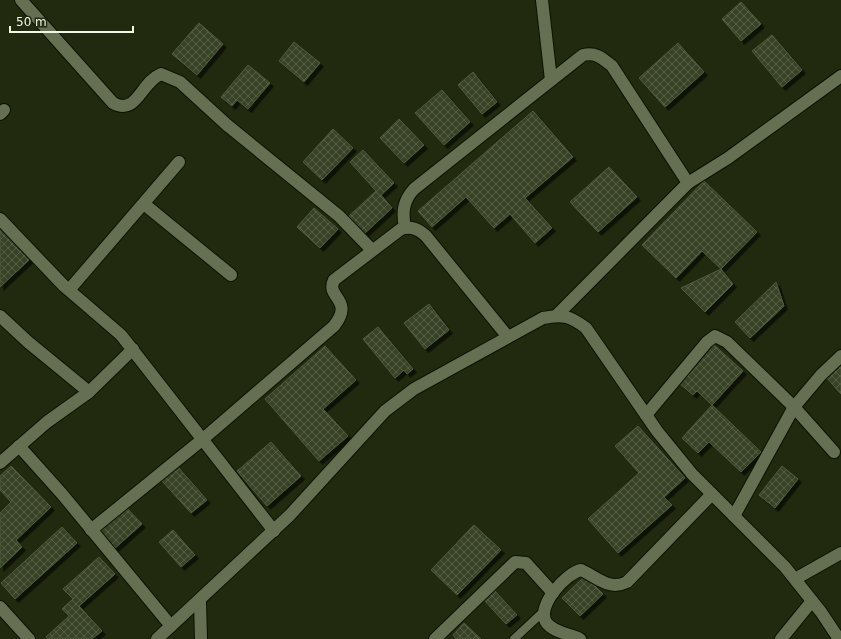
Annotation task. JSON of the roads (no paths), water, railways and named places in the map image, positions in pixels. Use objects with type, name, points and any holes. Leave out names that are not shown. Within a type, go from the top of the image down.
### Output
[{"type":"street","points":[[21,0],[113,103],[121,107],[127,107],[134,103],[153,78],[161,74],[180,82],[227,125],[339,216],[372,250]]},
{"type":"street","points":[[542,0],[551,80]]},
{"type":"street","points":[[405,228],[403,214],[404,206],[406,199],[414,188],[583,55],[592,53],[602,57],[612,66],[688,184]]},
{"type":"street","points":[[557,315],[688,184],[728,158],[841,76]]},
{"type":"street","points":[[69,290],[180,162]]},
{"type":"street","points":[[144,204],[231,275]]},
{"type":"street","points":[[0,219],[69,290],[121,335],[274,530]]},
{"type":"street","points":[[91,530],[203,439],[334,326],[340,318],[343,310],[342,305],[333,290],[332,284],[334,280],[372,250],[405,228],[410,227],[419,230],[426,236],[508,337]]},
{"type":"street","points":[[157,639],[200,601],[274,530],[385,411],[414,389],[543,318],[557,315],[572,317],[586,328],[646,415],[692,474],[785,567],[839,639]]},
{"type":"street","points":[[0,316],[24,339],[89,392]]},
{"type":"street","points":[[646,415],[707,342],[715,336],[727,342],[794,407],[834,452]]},
{"type":"street","points":[[2,460],[47,422],[89,392],[133,349]]},
{"type":"street","points":[[734,516],[794,407],[820,375],[841,356]]},
{"type":"street","points":[[19,446],[171,626]]},
{"type":"street","points":[[580,639],[551,627],[546,623],[544,611],[553,593],[566,578],[576,571],[581,570],[613,586],[620,586],[627,582],[712,494]]},
{"type":"street","points":[[795,579],[841,553]]},
{"type":"street","points":[[435,639],[516,562],[526,563],[553,593]]},
{"type":"street","points":[[200,601],[201,639]]},
{"type":"street","points":[[781,639],[812,602]]},
{"type":"street","points":[[0,607],[29,639]]},
{"type":"lane","points":[[514,639],[544,611]]}]
